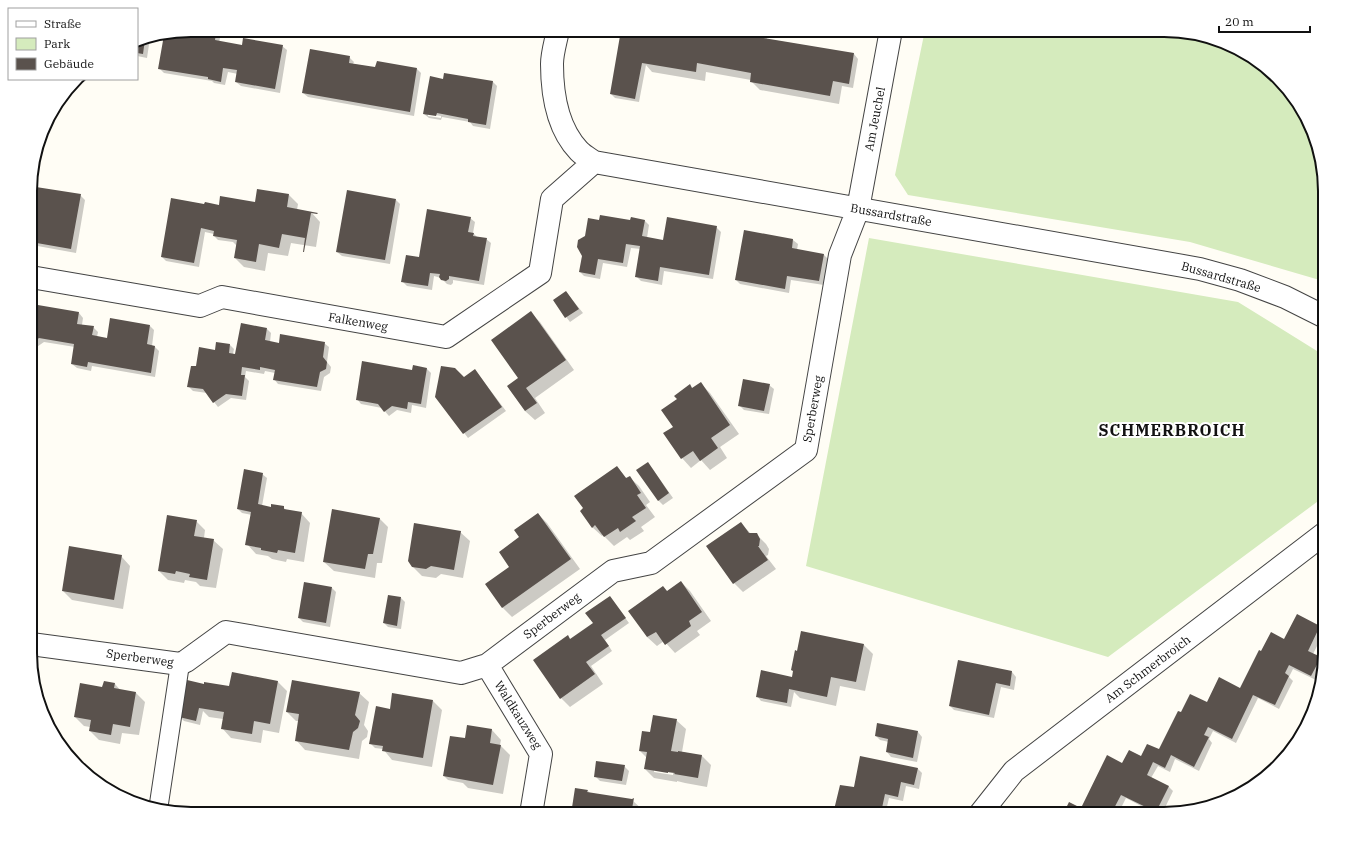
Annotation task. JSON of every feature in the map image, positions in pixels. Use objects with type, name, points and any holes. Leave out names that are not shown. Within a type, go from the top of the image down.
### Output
[{"type":"street","name":"Bussardstraße","points":[[557,37],[552,63],[556,100],[560,119],[569,138],[580,152],[594,162],[1200,269],[1240,280],[1285,297],[1318,314]]},
{"type":"street","name":"Am Jeuchel","points":[[858,209],[890,37]]},
{"type":"street","name":"Falkenweg","points":[[37,278],[200,306],[222,298],[446,337],[540,272],[552,199],[594,162]]},
{"type":"street","name":"Sperberweg","points":[[37,645],[180,664],[226,632],[461,673],[487,666],[614,571],[650,563],[806,450],[840,255],[858,209]]},
{"type":"street","name":"Am Schmerbroich","points":[[986,807],[1014,771],[1318,538]]},
{"type":"street","name":"Waldkauzweg","points":[[487,666],[542,754],[532,807]]},
{"type":"lane","points":[[159,804],[180,664]]},
{"type":"green space","points":[[924,37],[1174,37],[1204,42],[1232,53],[1250,63],[1266,75],[1280,89],[1292,105],[1302,123],[1310,141],[1317,171],[1318,280],[1190,242],[908,195],[895,175]]},
{"type":"green space","points":[[869,238],[1238,302],[1318,352],[1318,501],[1108,657],[806,566]]},
{"type":"building","points":[[215,37],[215,40],[242,45],[243,38],[283,45],[275,89],[235,82],[237,70],[223,68],[221,82],[208,79],[208,77],[158,69],[163,40],[171,38]]},
{"type":"building","points":[[620,37],[757,37],[854,53],[849,84],[833,81],[830,96],[750,82],[751,73],[697,63],[696,72],[642,63],[635,99],[610,94]]},
{"type":"building","points":[[144,44],[143,54],[138,53],[138,46]]},
{"type":"building","points":[[310,49],[350,56],[349,63],[375,67],[377,61],[417,68],[410,112],[302,93]]},
{"type":"building","points":[[444,73],[493,81],[486,125],[468,122],[468,119],[437,113],[436,116],[423,114],[430,76],[443,79]]},
{"type":"building","points":[[37,187],[81,194],[71,249],[37,243]]},
{"type":"building","points":[[257,189],[289,194],[287,207],[318,213],[311,213],[304,252],[305,238],[282,234],[279,248],[259,244],[256,262],[234,258],[237,240],[213,236],[214,231],[201,228],[194,263],[161,257],[171,198],[219,205],[220,196],[255,202]]},
{"type":"building","points":[[347,190],[396,199],[385,260],[336,252]]},
{"type":"building","points":[[427,209],[471,217],[468,232],[474,233],[473,236],[487,238],[479,281],[449,276],[449,279],[446,281],[441,280],[439,277],[440,274],[430,273],[428,286],[401,282],[406,255],[419,257]]},
{"type":"building","points":[[600,215],[630,220],[631,217],[645,220],[642,236],[663,240],[667,217],[717,226],[709,275],[660,267],[658,281],[635,277],[640,246],[626,244],[623,263],[598,259],[595,275],[579,272],[582,256],[577,247],[578,240],[585,236],[588,218],[599,220]]},
{"type":"building","points":[[744,230],[793,239],[792,248],[824,254],[819,281],[787,276],[785,289],[735,280]]},
{"type":"building","points":[[566,291],[579,309],[565,318],[553,300]]},
{"type":"building","points":[[37,305],[79,312],[77,324],[94,326],[92,335],[107,338],[110,318],[150,325],[147,344],[155,346],[151,373],[88,362],[87,367],[71,364],[74,344],[39,338],[37,340]]},
{"type":"building","points":[[531,311],[566,360],[526,388],[537,403],[525,411],[507,386],[518,378],[491,340]]},
{"type":"building","points":[[241,323],[267,328],[265,340],[279,343],[280,334],[325,342],[323,357],[327,362],[326,369],[320,372],[317,387],[273,380],[275,370],[260,367],[260,370],[242,367],[241,375],[245,375],[242,396],[226,394],[213,403],[203,389],[187,387],[191,366],[196,366],[199,347],[215,350],[216,342],[230,344],[229,353],[235,354]]},
{"type":"building","points":[[362,361],[412,370],[413,365],[427,368],[421,404],[408,402],[407,409],[392,406],[384,412],[378,404],[356,400]]},
{"type":"building","points":[[441,366],[455,368],[464,377],[475,369],[502,407],[463,434],[435,397]]},
{"type":"building","points":[[743,379],[770,384],[764,411],[738,406]]},
{"type":"building","points":[[701,382],[730,425],[711,438],[718,448],[700,461],[693,451],[681,459],[663,433],[673,427],[661,410],[677,399],[674,396],[690,384],[692,388]]},
{"type":"building","points":[[648,462],[669,493],[658,501],[636,470]]},
{"type":"building","points":[[617,466],[626,478],[630,476],[641,493],[637,495],[646,508],[632,517],[636,521],[620,532],[618,528],[604,537],[595,525],[592,528],[580,511],[583,508],[574,496]]},
{"type":"building","points":[[244,469],[263,473],[258,504],[271,507],[271,504],[284,506],[284,509],[302,512],[295,553],[278,550],[277,553],[245,545],[251,512],[237,509]]},
{"type":"building","points":[[332,509],[380,518],[373,554],[368,554],[365,569],[323,562]]},
{"type":"building","points":[[538,513],[571,559],[502,608],[485,584],[509,567],[499,552],[519,537],[514,530]]},
{"type":"building","points":[[167,515],[197,520],[194,536],[214,539],[207,580],[189,577],[190,574],[176,571],[175,574],[158,571]]},
{"type":"building","points":[[741,522],[749,533],[757,533],[760,539],[758,546],[768,560],[733,584],[706,546]]},
{"type":"building","points":[[414,523],[461,531],[454,570],[431,566],[426,569],[412,567],[408,561]]},
{"type":"building","points":[[69,546],[122,555],[114,600],[62,591]]},
{"type":"building","points":[[681,581],[702,612],[689,621],[691,626],[665,645],[656,632],[647,637],[628,611],[663,586],[667,591]]},
{"type":"building","points":[[304,582],[332,587],[326,623],[298,618]]},
{"type":"building","points":[[388,595],[401,597],[397,626],[383,623]]},
{"type":"building","points":[[610,596],[626,618],[601,635],[609,646],[586,662],[595,674],[560,699],[533,660],[568,635],[570,639],[593,623],[585,613]]},
{"type":"building","points":[[1297,614],[1318,625],[1318,630],[1308,651],[1318,656],[1318,663],[1311,676],[1289,665],[1285,673],[1289,676],[1275,705],[1253,695],[1232,739],[1208,727],[1204,735],[1209,737],[1194,767],[1171,755],[1165,768],[1153,762],[1147,775],[1169,786],[1158,807],[1146,807],[1121,795],[1115,807],[1081,807],[1107,755],[1122,763],[1129,750],[1141,756],[1147,744],[1159,749],[1178,711],[1181,712],[1190,694],[1207,702],[1219,677],[1240,688],[1259,650],[1261,651],[1271,632],[1284,639]]},
{"type":"building","points":[[801,631],[864,644],[856,682],[831,677],[827,697],[789,689],[787,703],[756,697],[761,670],[792,677],[793,671],[791,670]]},
{"type":"building","points":[[958,660],[1012,671],[1010,686],[996,683],[989,715],[949,706]]},
{"type":"building","points":[[232,672],[278,681],[270,724],[254,721],[252,734],[221,729],[224,712],[199,708],[196,721],[179,717],[187,680],[204,684],[204,682],[229,686]]},
{"type":"building","points":[[292,680],[360,692],[355,715],[360,721],[358,728],[353,732],[349,750],[295,741],[299,714],[286,712]]},
{"type":"building","points":[[104,681],[115,683],[114,688],[136,692],[130,727],[113,724],[111,735],[89,731],[91,720],[74,717],[80,683],[102,687]]},
{"type":"building","points":[[392,693],[433,700],[423,758],[382,751],[383,746],[369,744],[376,706],[390,709]]},
{"type":"building","points":[[653,715],[677,719],[671,751],[702,755],[698,778],[644,769],[647,752],[639,751],[642,731],[650,732]]},
{"type":"building","points":[[877,723],[918,731],[913,758],[886,752],[888,739],[875,736]]},
{"type":"building","points":[[467,725],[492,729],[490,743],[501,745],[493,785],[443,776],[450,736],[465,738]]},
{"type":"building","points":[[860,756],[918,768],[914,785],[901,782],[898,797],[885,794],[882,807],[835,807],[840,785],[854,787]]},
{"type":"building","points":[[596,761],[625,765],[622,781],[594,777]]},
{"type":"building","points":[[575,788],[588,790],[587,792],[632,799],[634,798],[632,807],[572,807]]},
{"type":"building","points":[[1069,802],[1079,807],[1066,807]]},
{"type":"district","name":"SCHMERBROICH","points":[[1172,430]]}]
